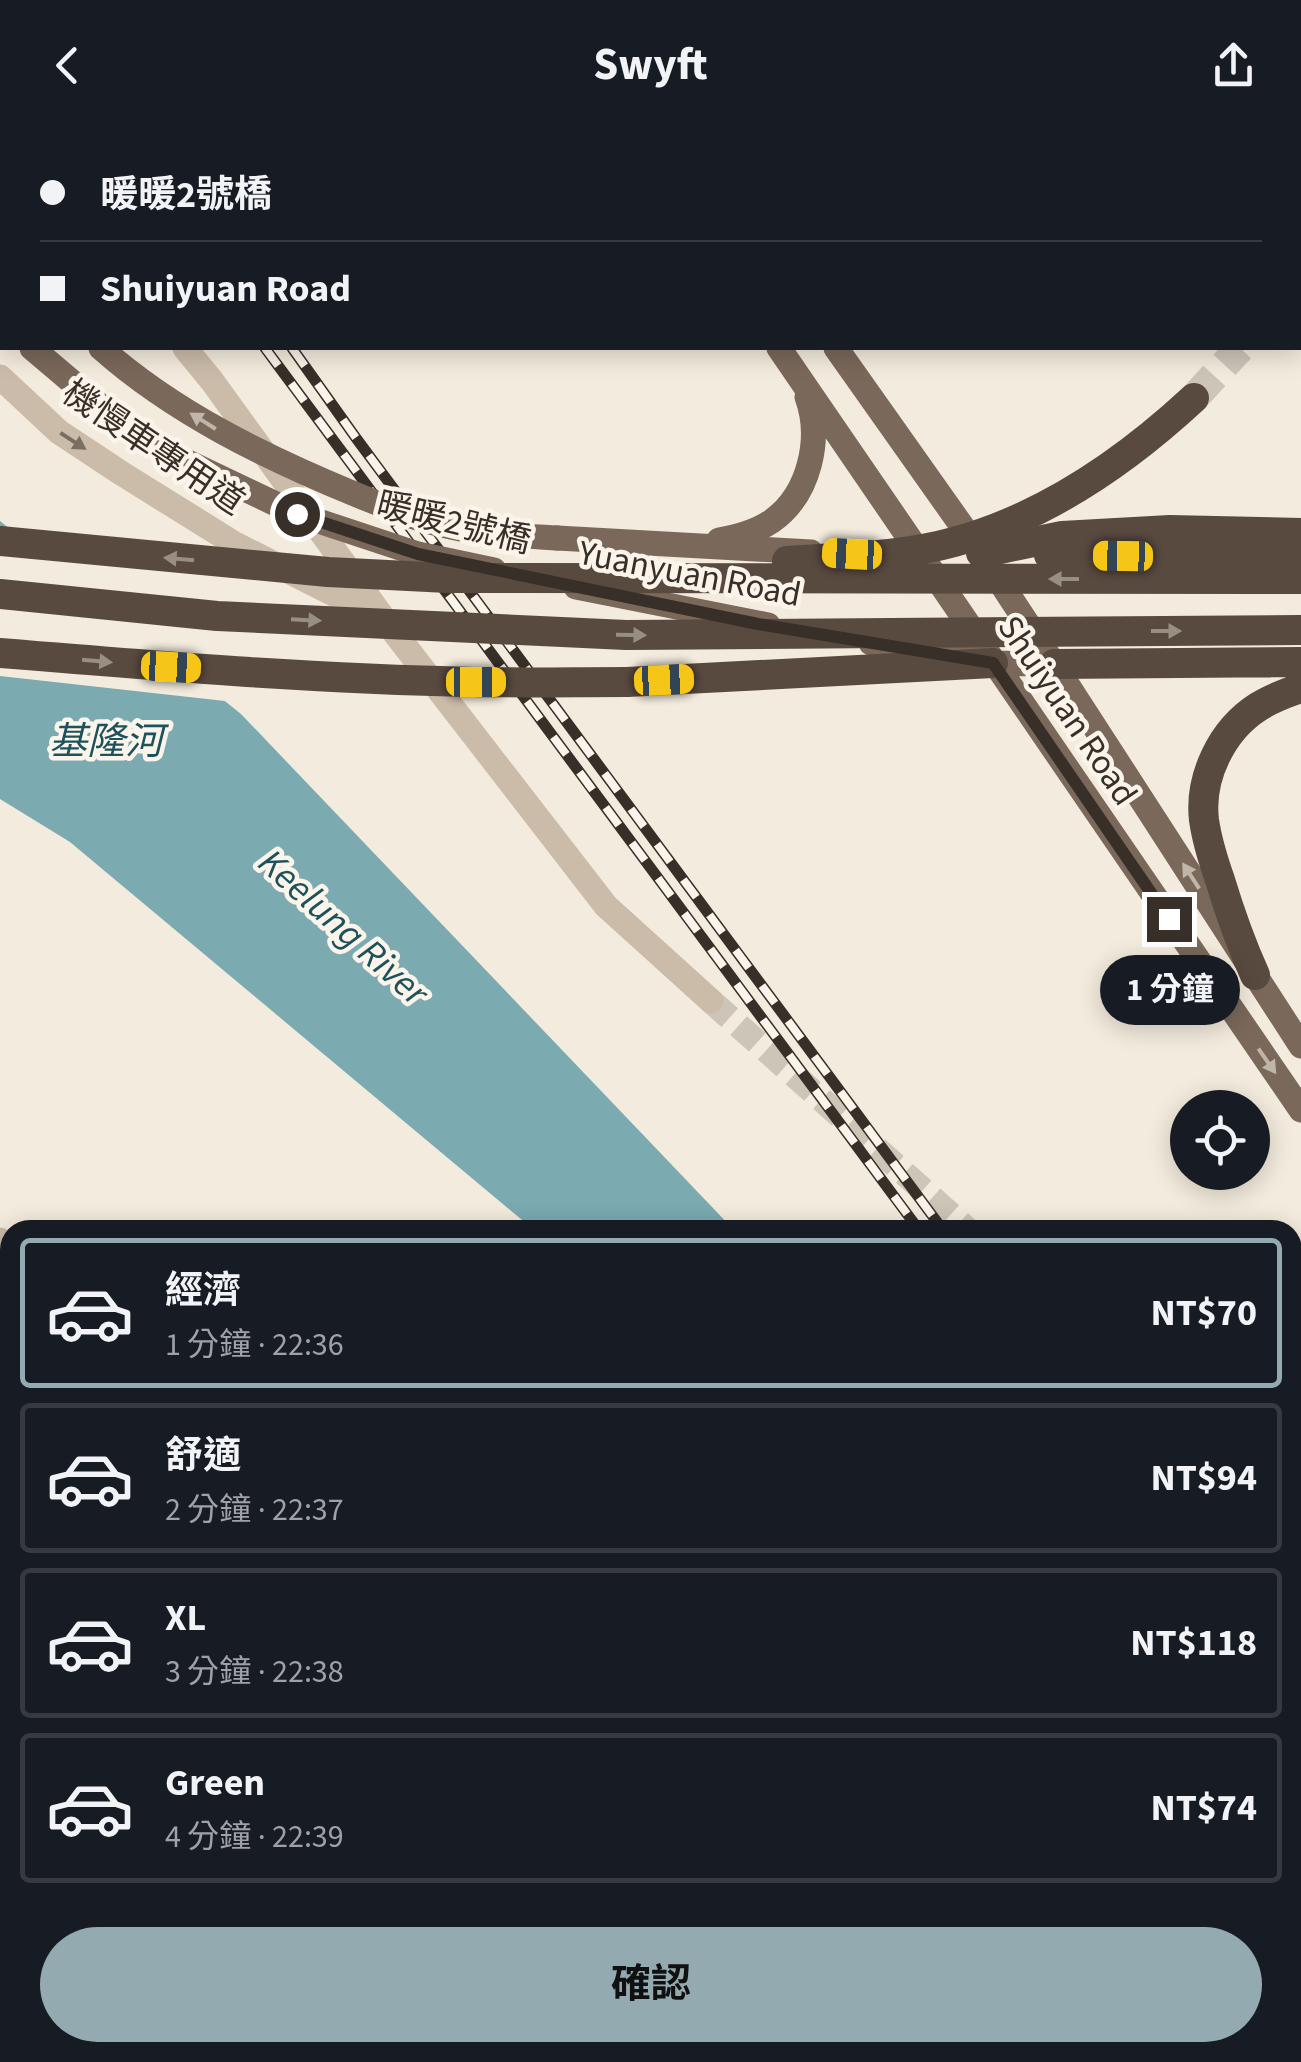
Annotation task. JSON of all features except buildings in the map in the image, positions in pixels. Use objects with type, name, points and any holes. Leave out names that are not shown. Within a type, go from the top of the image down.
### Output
[{"type":"highway","points":[[536,580],[898,553],[953,542],[1034,512],[1075,489],[1118,463],[1194,398]]},
{"type":"highway","points":[[981,553],[1062,536],[1170,530],[1301,534]]},
{"type":"highway","points":[[0,541],[328,572],[536,580],[1301,579]]},
{"type":"highway","points":[[981,553],[1301,560]]},
{"type":"highway","points":[[0,594],[217,616],[626,635],[1301,630]]},
{"type":"highway","points":[[0,653],[171,667],[476,682],[627,682],[993,663]]},
{"type":"highway","points":[[1054,664],[1301,662]]},
{"type":"highway","points":[[1255,975],[1207,840],[1204,796],[1217,754],[1241,721],[1256,708],[1301,688]]},
{"type":"main road","name":"暖暖2號橋","points":[[34,350],[98,404],[171,454],[297,514],[418,554],[536,580]]},
{"type":"main road","name":"暖暖2號橋","points":[[103,350],[208,425],[326,482],[447,527],[495,535],[557,538]]},
{"type":"main road","name":"Shuiyuan Road","points":[[780,350],[1301,1110]]},
{"type":"main road","name":"Shuiyuan Road","points":[[837,350],[981,553],[1301,1046]]},
{"type":"main road","points":[[674,544],[722,540],[749,533],[773,520],[790,502],[812,456],[815,426],[797,374]]},
{"type":"main road","name":"Yuanyuan Road","points":[[557,538],[922,558],[981,553]]},
{"type":"main road","name":"Yuanyuan Road","points":[[536,580],[758,624],[993,663],[1054,664]]},
{"type":"street","points":[[187,350],[384,620],[606,906],[711,1001]]},
{"type":"street","name":"機慢車專用道","points":[[0,377],[59,432],[121,472],[235,544],[384,620]]},
{"type":"water","name":"基隆河","points":[[0,521],[241,714],[724,1220],[522,1220],[70,842],[0,799]]},
{"type":"pier","points":[[0,530],[23,533],[234,702],[0,676]]},
{"type":"tunnel","points":[[1194,398],[1238,350]]},
{"type":"tunnel","points":[[711,1001],[957,1220]]},
{"type":"railway","points":[[266,350],[912,1220]]},
{"type":"railway","points":[[293,350],[936,1220]]},
{"type":"route","points":[[297,514],[418,554],[758,624],[993,663],[1169,919]]},
{"type":"water label","name":"Keelung River","points":[[344,927]]}]
